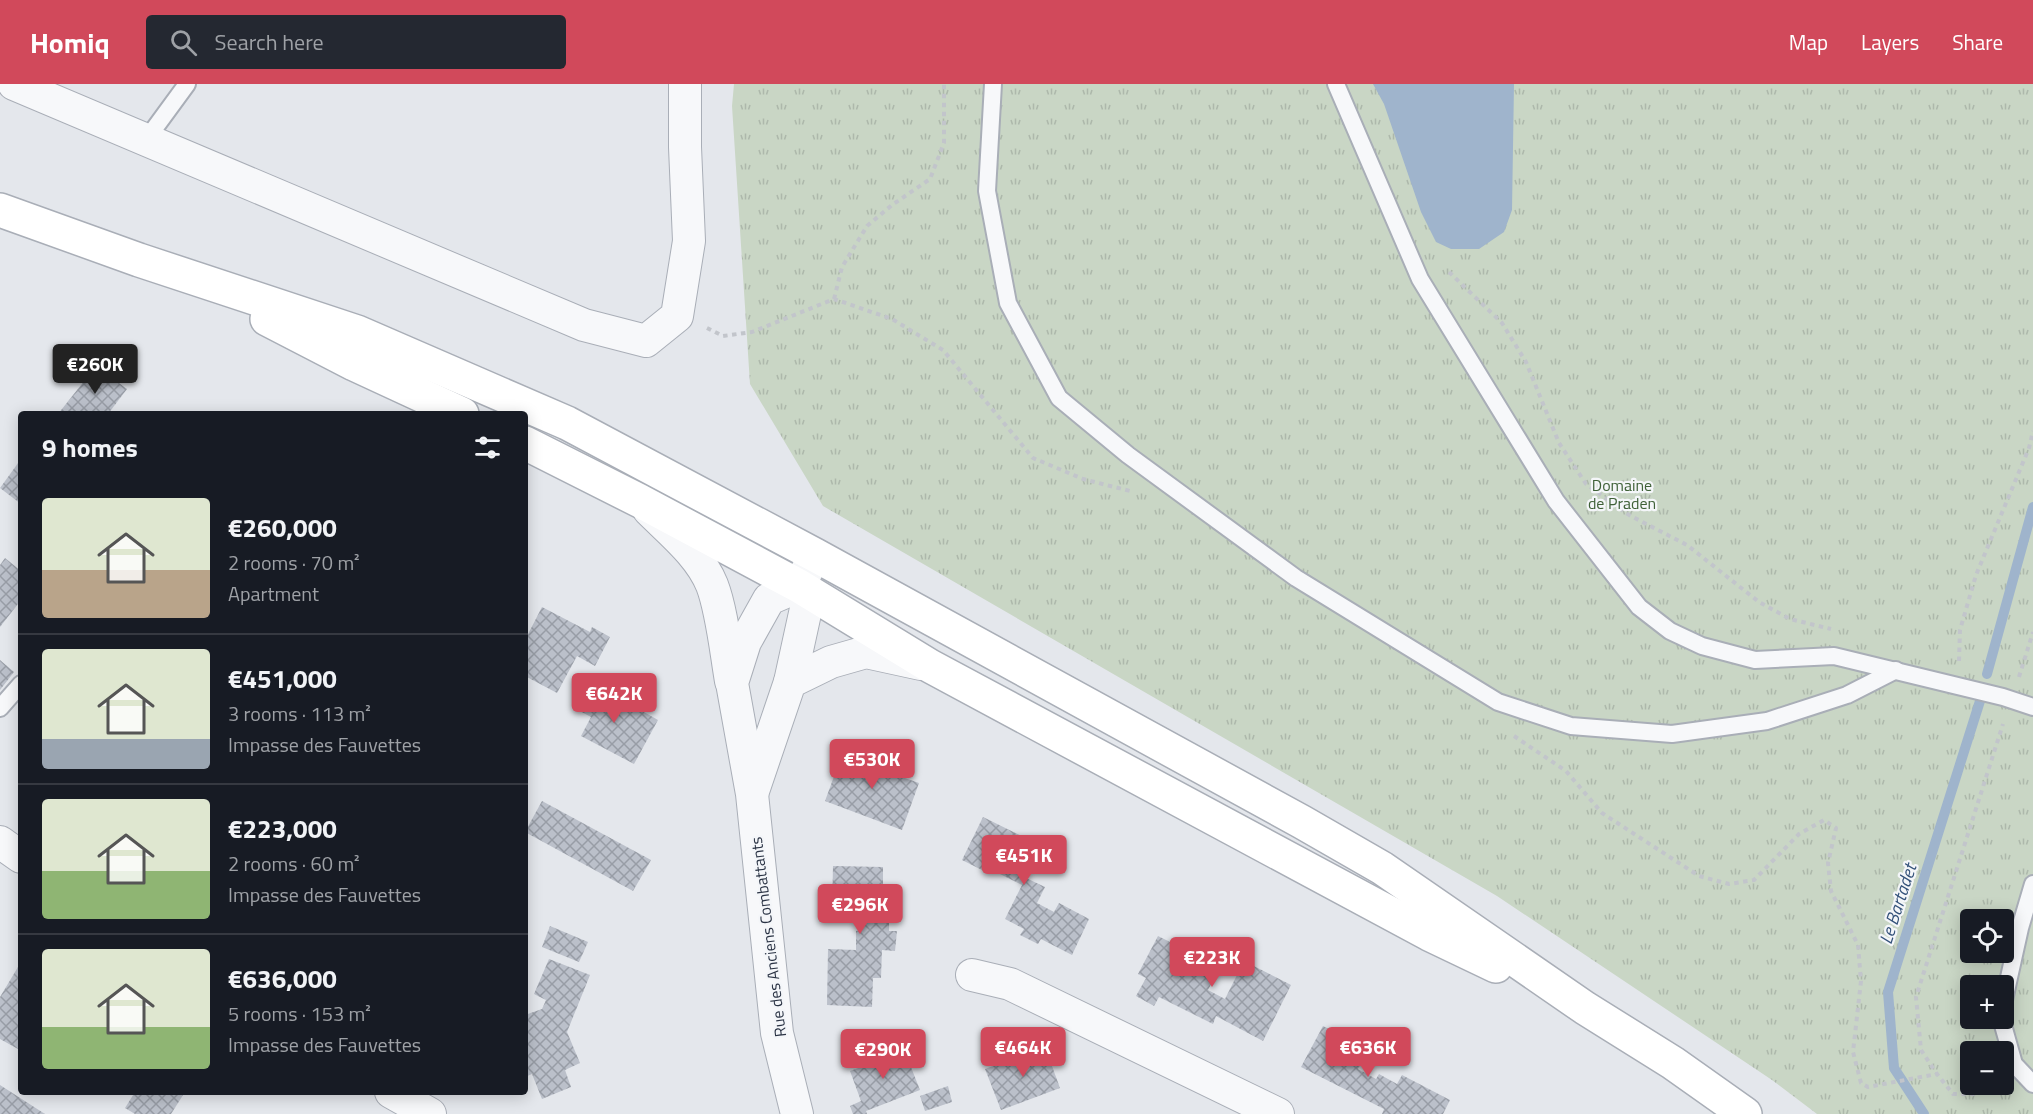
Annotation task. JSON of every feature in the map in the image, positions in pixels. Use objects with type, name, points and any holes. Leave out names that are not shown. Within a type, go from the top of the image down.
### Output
[{"type":"main road","points":[[0,210],[139,260],[357,332],[567,423],[815,555],[1382,868],[1585,1008],[1673,1063],[1745,1114]]},
{"type":"main road","points":[[175,271],[354,364],[456,411]]},
{"type":"main road","points":[[528,445],[799,586],[930,666],[1429,934],[1585,1008]]},
{"type":"street","points":[[14,84],[584,325],[646,342],[677,316],[689,241],[685,84]]},
{"type":"street","name":"Rue des Anciens Combattants","points":[[640,501],[695,557],[712,584],[722,626],[752,794],[777,1033],[797,1114]]},
{"type":"street","points":[[799,586],[815,555]]},
{"type":"street","name":"Rue des Anciens Combattants","points":[[732,684],[745,642],[769,599],[799,586],[807,604],[790,682],[752,794]]},
{"type":"street","points":[[790,682],[831,662],[866,652],[930,666]]},
{"type":"street","points":[[0,842],[18,855]]},
{"type":"street","points":[[972,975],[1010,984],[1278,1114]]},
{"type":"street","points":[[396,1095],[430,1114]]},
{"type":"lane","points":[[146,140],[187,84]]},
{"type":"lane","points":[[993,84],[987,191],[1008,303],[1059,398],[1128,455],[1296,578],[1498,702],[1570,726],[1672,734],[1767,721],[1847,695],[1896,670]]},
{"type":"lane","points":[[1336,84],[1420,279],[1556,501],[1639,608],[1670,631],[1702,646],[1755,660],[1834,656],[1896,670],[2033,707]]},
{"type":"lane","points":[[0,708],[18,687]]},
{"type":"lane","points":[[2010,975],[2033,884]]},
{"type":"lane","points":[[2004,1029],[2014,1064],[2031,1082]]},
{"type":"path","points":[[834,299],[842,267],[867,226],[892,205],[930,179],[944,143],[944,84]]},
{"type":"path","points":[[1443,267],[1502,323],[1526,362],[1559,443],[1586,484],[1629,515],[1687,545],[1759,602],[1790,620],[1832,629]]},
{"type":"path","points":[[1958,686],[1960,630],[1976,575],[2029,448],[2033,431]]},
{"type":"path","points":[[2031,1082],[1973,1095],[1953,1094],[1921,1050],[1916,997],[2033,632]]},
{"type":"path","points":[[1869,1087],[1937,1074]]},
{"type":"green space","name":"Domaine de Praden","points":[[734,84],[2033,84],[2033,1114],[1817,1114],[1772,1080],[1497,896],[823,506],[750,384],[732,106]]},
{"type":"water","points":[[1373,84],[1514,84],[1512,210],[1504,232],[1479,249],[1451,249],[1436,242],[1421,212],[1384,104]]},
{"type":"building","points":[[96,366],[127,389],[110,411],[60,411]]},
{"type":"building","points":[[18,463],[18,502],[0,488]]},
{"type":"building","points":[[5,558],[18,569],[18,604],[0,627],[0,565]]},
{"type":"building","points":[[542,607],[590,632],[592,627],[610,637],[595,666],[577,656],[557,693],[528,678],[528,634]]},
{"type":"building","points":[[0,660],[14,672],[0,690]]},
{"type":"building","points":[[587,682],[606,692],[604,697],[632,712],[635,707],[658,720],[634,764],[581,736],[591,717],[574,708]]},
{"type":"building","points":[[844,749],[901,771],[899,776],[919,783],[902,830],[825,801]]},
{"type":"building","points":[[542,801],[651,860],[633,891],[528,834],[528,827]]},
{"type":"building","points":[[983,817],[1042,846],[1026,878],[1045,887],[1037,903],[1054,912],[1059,903],[1089,919],[1072,955],[1041,939],[1038,944],[1020,935],[1024,929],[1005,919],[1022,885],[992,870],[990,874],[962,860]]},
{"type":"building","points":[[833,866],[883,867],[883,887],[893,887],[893,910],[889,910],[889,931],[897,931],[895,951],[882,950],[881,978],[873,978],[872,1007],[827,1005],[828,949],[856,950],[856,931],[862,930],[862,911],[832,909]]},
{"type":"building","points":[[550,926],[588,942],[579,962],[542,947]]},
{"type":"building","points":[[1158,936],[1184,949],[1180,957],[1199,966],[1212,938],[1230,947],[1208,990],[1225,999],[1244,961],[1291,985],[1263,1041],[1216,1016],[1213,1024],[1159,997],[1154,1006],[1136,996],[1146,978],[1138,974]]},
{"type":"building","points":[[549,959],[590,975],[567,1032],[580,1063],[565,1070],[571,1087],[542,1099],[532,1074],[528,1076],[528,1014],[542,1009],[546,1000],[534,994]]},
{"type":"building","points":[[18,967],[18,1049],[0,1039],[0,997]]},
{"type":"building","points":[[1323,1026],[1369,1050],[1358,1069],[1376,1079],[1379,1074],[1397,1084],[1402,1075],[1450,1100],[1443,1114],[1382,1114],[1384,1109],[1301,1067]]},
{"type":"building","points":[[889,1044],[892,1056],[905,1052],[920,1090],[866,1111],[867,1114],[853,1114],[850,1106],[861,1101],[850,1071],[875,1062],[871,1050]]},
{"type":"building","points":[[1045,1047],[1060,1088],[1001,1110],[985,1069]]},
{"type":"building","points":[[0,1085],[45,1114],[0,1114]]},
{"type":"building","points":[[948,1086],[952,1102],[925,1111],[920,1096]]},
{"type":"building","points":[[133,1095],[183,1095],[171,1114],[135,1114],[125,1108]]},
{"type":"waterway","name":"Le Bartadet","points":[[1987,674],[2033,507]]},
{"type":"waterway","name":"Le Bartadet","points":[[1924,1114],[1894,1068],[1888,992],[1980,701]]}]
